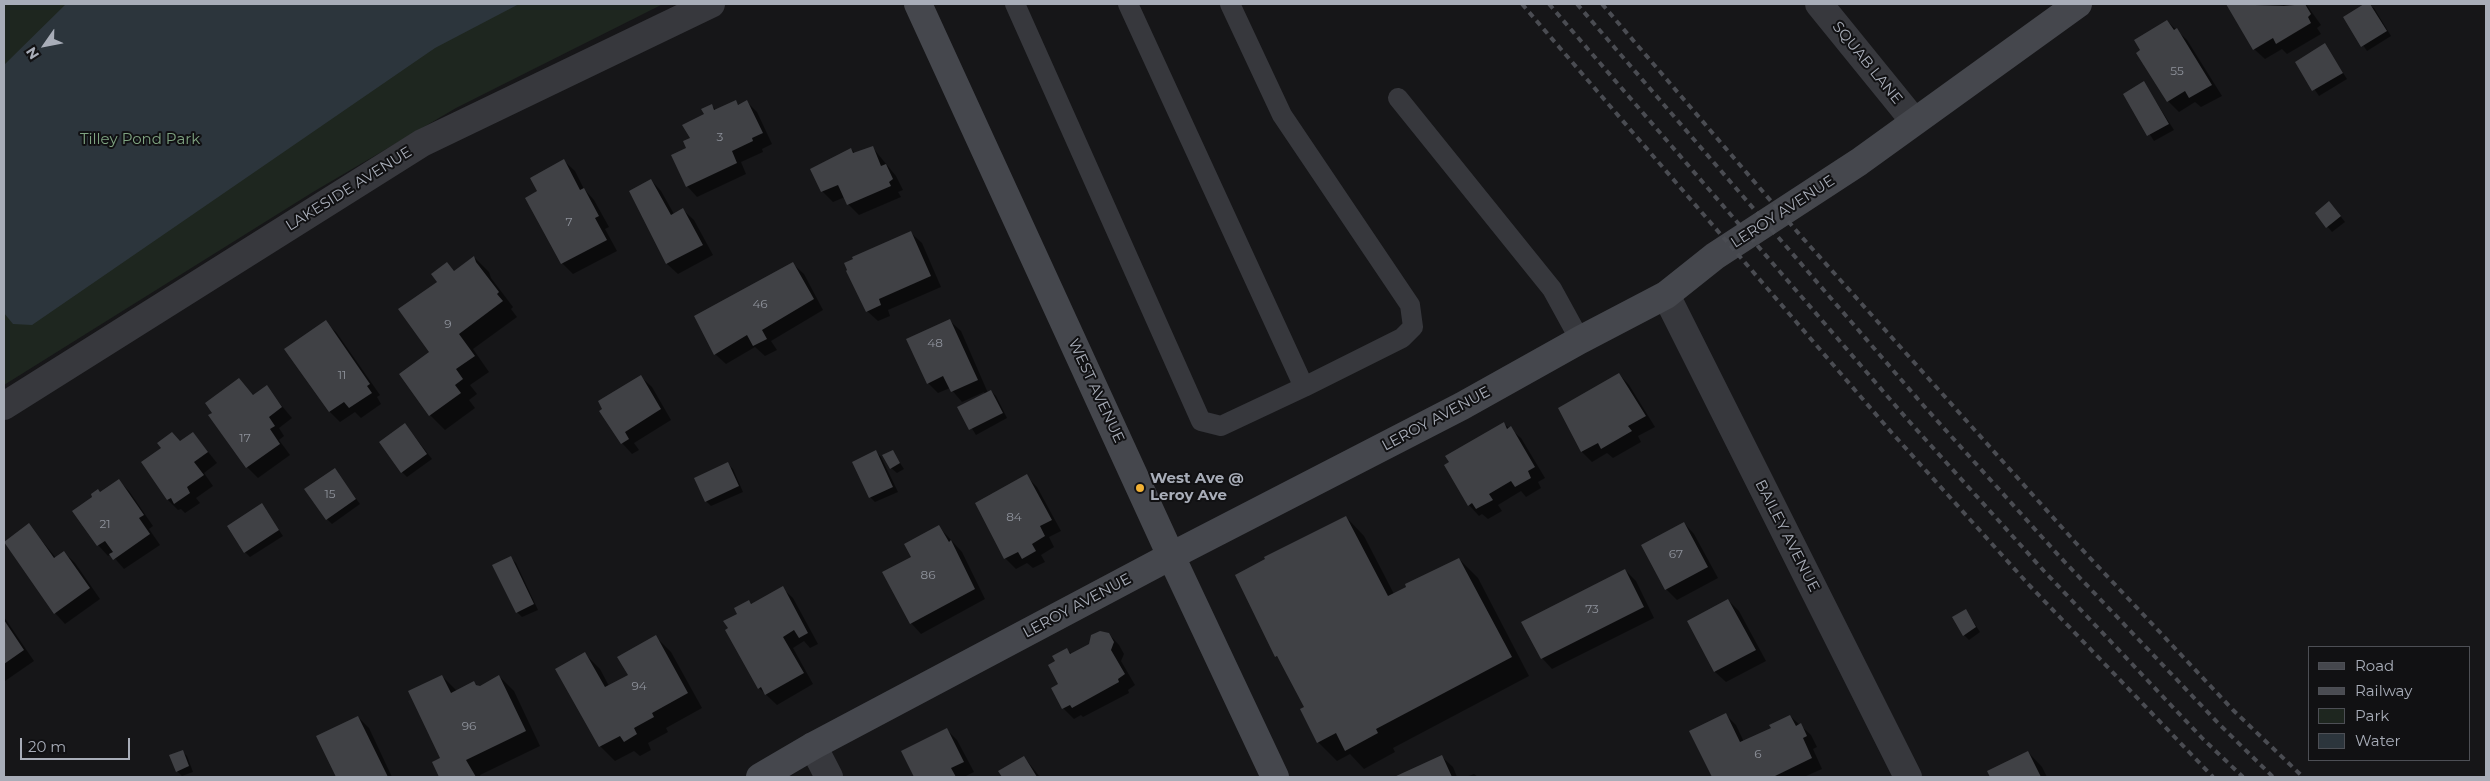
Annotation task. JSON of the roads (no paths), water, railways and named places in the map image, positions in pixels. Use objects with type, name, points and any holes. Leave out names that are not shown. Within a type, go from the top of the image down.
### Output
[{"type":"street","name":"LAKESIDE AVENUE","points":[[4,406],[422,144],[711,4]]},
{"type":"street","name":"WEST AVENUE","points":[[918,4],[1171,556],[1275,777]]},
{"type":"street","name":"SQUAB LANE","points":[[1819,4],[1914,121]]},
{"type":"street","name":"LEROY AVENUE","points":[[760,777],[813,746],[1171,556],[1462,406],[1580,340],[1666,295],[1715,256],[1859,162],[2078,4]]},
{"type":"street","name":"BAILEY AVENUE","points":[[1666,295],[1908,777]]},
{"type":"street","points":[[813,746],[829,777]]},
{"type":"lane","points":[[1015,4],[1201,421],[1221,426],[1402,338],[1413,327],[1410,305],[1282,115],[1230,4]]},
{"type":"lane","points":[[1128,4],[1304,387]]},
{"type":"lane","points":[[1398,98],[1552,289],[1580,340]]},
{"type":"water","name":"Tilley Pond Park","points":[[66,4],[519,4],[435,48],[32,325],[13,324],[4,313],[4,65]]},
{"type":"railway","points":[[1522,4],[1892,433],[2029,585],[2213,777]]},
{"type":"railway","points":[[1549,4],[1907,419],[2044,571],[2203,739],[2243,777]]},
{"type":"railway","points":[[1577,4],[1923,405],[2060,557],[2219,724],[2273,777]]},
{"type":"railway","points":[[1602,4],[1800,235],[2075,542],[2233,710],[2303,777]]},
{"type":"place","name":"West Ave @ Leroy Ave","points":[[1140,488]]}]
